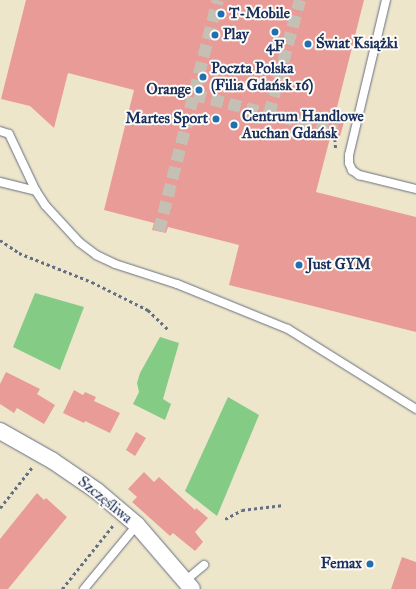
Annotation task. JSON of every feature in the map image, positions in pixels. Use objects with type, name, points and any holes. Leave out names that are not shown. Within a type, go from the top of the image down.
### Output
[{"type":"street","name":"Szczęśliwa","points":[[0,432],[45,456],[97,491],[137,525],[189,585]]},
{"type":"lane","points":[[386,0],[348,155],[348,163],[352,170],[359,175],[416,189]]},
{"type":"lane","points":[[0,131],[9,134],[36,191],[45,205],[79,242],[96,255],[115,264],[176,284],[288,329],[416,409]]},
{"type":"lane","points":[[0,182],[36,191]]},
{"type":"lane","points":[[84,589],[137,525]]},
{"type":"lane","points":[[189,585],[204,565]]},
{"type":"path","points":[[339,121],[342,110]]},
{"type":"path","points":[[335,139],[336,150]]},
{"type":"path","points":[[0,240],[19,253],[92,282],[148,310],[168,329]]},
{"type":"path","points":[[0,508],[45,456]]},
{"type":"path","points":[[225,519],[242,510],[284,505]]},
{"type":"path","points":[[62,589],[117,521]]},
{"type":"green space","points":[[35,293],[84,307],[60,370],[13,347]]},
{"type":"green space","points":[[160,337],[179,343],[163,399],[171,404],[165,420],[133,404],[139,392],[137,383],[140,373]]},
{"type":"green space","points":[[228,397],[259,415],[217,516],[185,491]]},
{"type":"building","name":"Centrum Handlowe Auchan Gdańsk","points":[[26,0],[364,0],[334,119],[344,122],[339,140],[330,138],[316,192],[416,217],[416,332],[229,285],[239,245],[168,227],[166,233],[152,230],[154,223],[104,210],[134,90],[68,73],[54,128],[30,106],[1,99]]},
{"type":"building","points":[[6,372],[40,389],[37,394],[55,405],[44,424],[17,408],[14,413],[0,404],[0,384]]},
{"type":"building","points":[[74,390],[83,395],[85,392],[96,397],[94,401],[120,413],[110,433],[85,421],[84,423],[63,413]]},
{"type":"building","points":[[136,432],[146,438],[135,456],[126,450]]},
{"type":"building","points":[[144,472],[154,482],[159,477],[195,510],[196,508],[208,518],[195,532],[203,542],[195,551],[173,533],[170,536],[132,502],[137,497],[128,489]]},
{"type":"building","points":[[37,493],[44,500],[46,498],[67,517],[8,589],[0,589],[0,539]]},
{"type":"building","points":[[402,557],[416,562],[416,589],[391,589]]},
{"type":"tunnel","points":[[159,231],[218,0]]},
{"type":"tunnel","points":[[269,114],[300,0]]},
{"type":"tunnel","points":[[194,95],[337,131]]},
{"type":"place","name":"T-Mobile","points":[[221,14]]},
{"type":"place","name":"4F","points":[[275,32]]},
{"type":"place","name":"Play","points":[[215,35]]},
{"type":"place","name":"Świat Książki","points":[[308,44]]},
{"type":"place","name":"Poczta Polska (Filia Gdańsk 16)","points":[[203,77]]},
{"type":"place","name":"Orange","points":[[199,90]]},
{"type":"place","name":"Martes Sport","points":[[216,119]]},
{"type":"place","name":"Centrum Handlowe Auchan Gdańsk","points":[[234,125]]},
{"type":"place","name":"Just GYM","points":[[299,265]]},
{"type":"place","name":"Femax","points":[[370,564]]}]
